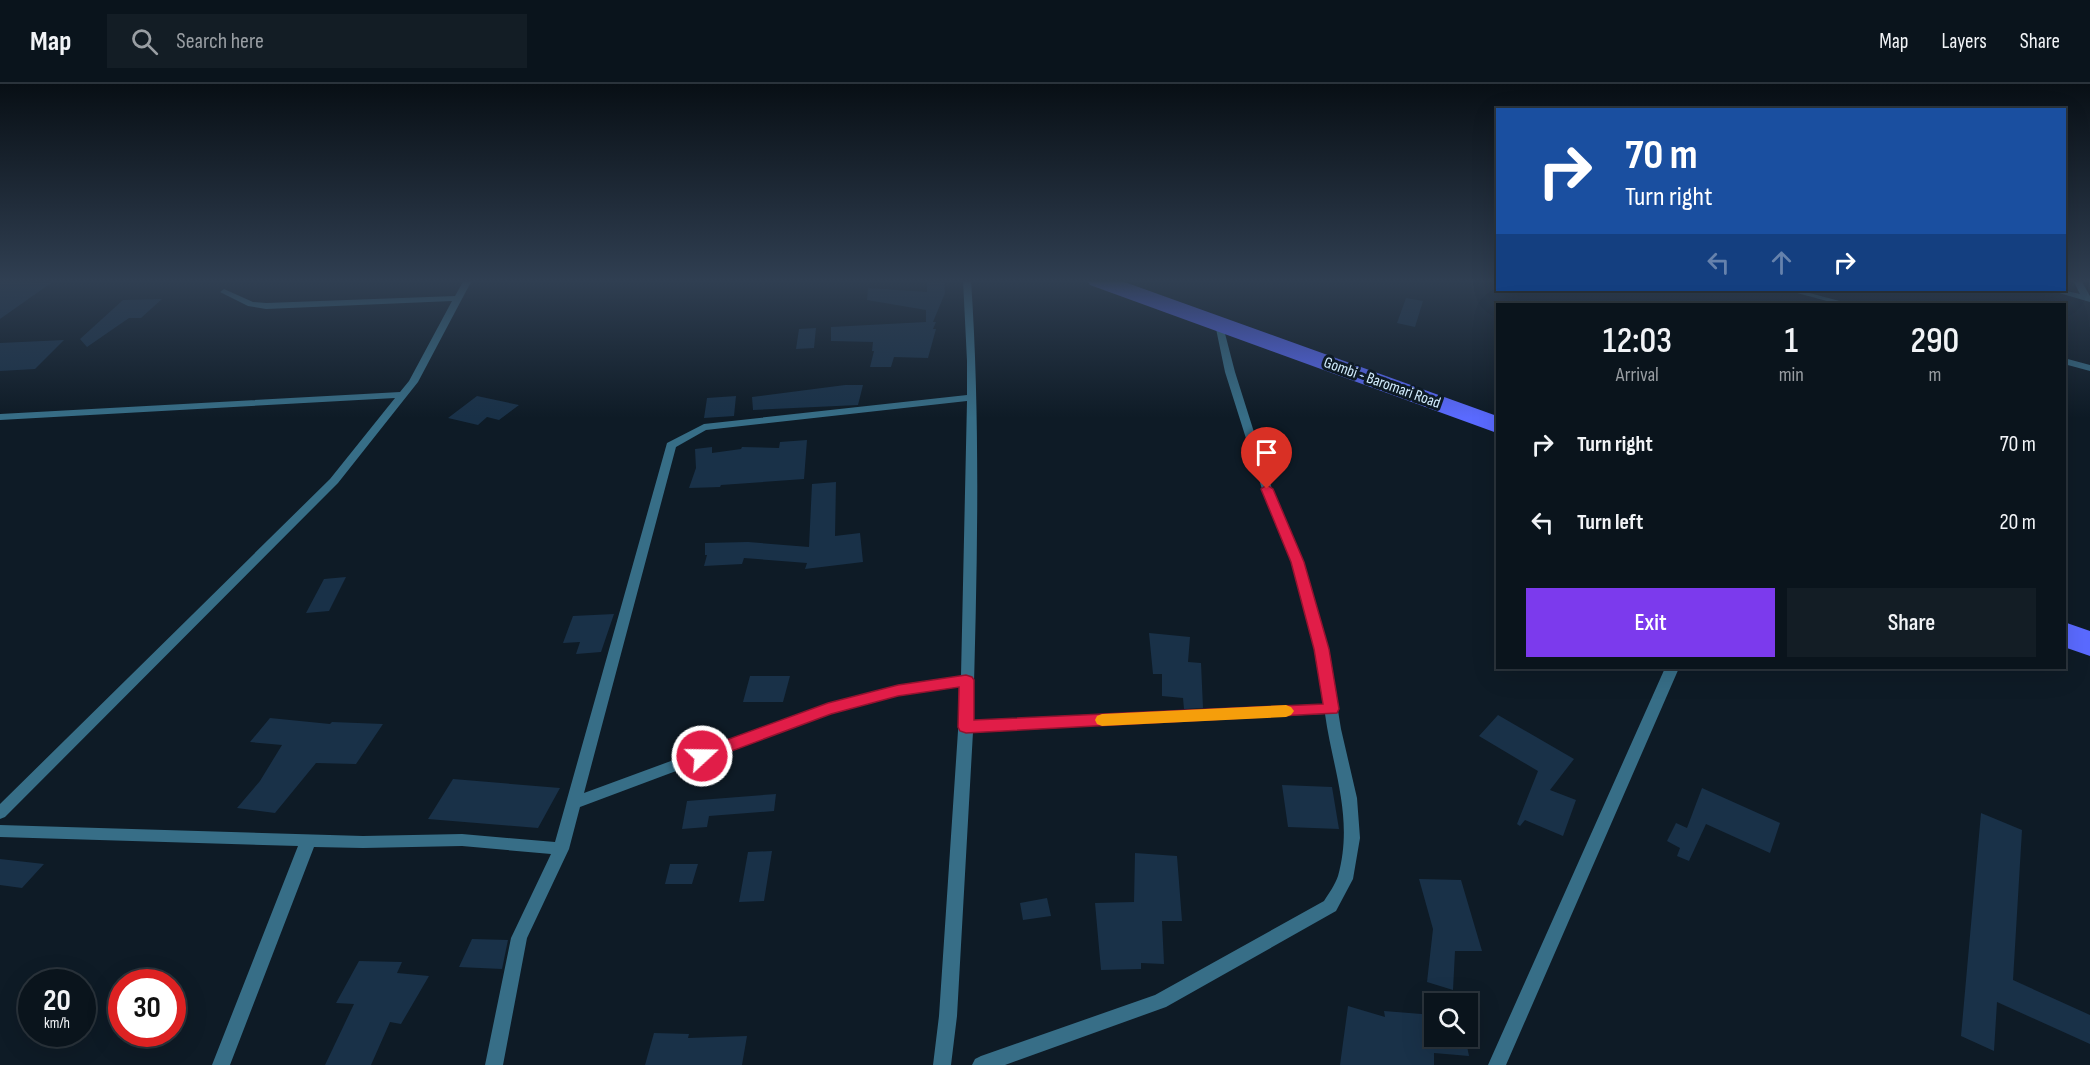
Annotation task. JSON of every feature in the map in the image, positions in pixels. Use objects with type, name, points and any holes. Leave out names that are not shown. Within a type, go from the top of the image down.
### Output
[{"type":"main road","name":"Gombi - Baromari Road","points":[[1224,326],[1496,425]]},
{"type":"main road","name":"Gombi - Baromari Road","points":[[1246,326],[1496,410]]},
{"type":"main road","points":[[2066,612],[2090,621]]},
{"type":"main road","points":[[2066,635],[2090,644]]},
{"type":"street","points":[[0,813],[334,481],[404,395],[443,326]]},
{"type":"street","points":[[942,1065],[948,1016],[966,727],[970,614],[972,362],[970,326]]},
{"type":"street","points":[[981,1065],[1160,1001],[1330,906],[1345,879],[1352,838],[1350,798],[1331,709],[1322,649],[1298,562],[1267,489],[1230,372],[1219,326]]},
{"type":"street","points":[[2066,362],[2090,368]]},
{"type":"street","points":[[0,417],[404,395]]},
{"type":"street","points":[[494,1065],[519,938],[561,849],[671,445],[704,427],[970,398]]},
{"type":"street","points":[[1497,1065],[1672,669]]},
{"type":"street","points":[[573,803],[828,709],[898,691],[966,680]]},
{"type":"street","points":[[966,727],[1331,709]]},
{"type":"street","points":[[0,831],[309,838],[363,842],[462,840],[561,849]]},
{"type":"street","points":[[221,1065],[309,838]]},
{"type":"building","points":[[95,326],[118,326],[87,347],[80,339]]},
{"type":"building","points":[[934,326],[933,329],[936,329],[928,358],[894,357],[891,367],[870,367],[874,351],[872,351],[873,342],[831,341],[831,327]]},
{"type":"building","points":[[816,328],[814,348],[796,349],[799,329]]},
{"type":"building","points":[[64,340],[35,369],[0,371],[0,343]]},
{"type":"building","points":[[845,385],[863,385],[858,405],[753,410],[752,397]]},
{"type":"building","points":[[477,396],[519,405],[499,420],[487,417],[478,425],[448,418]]},
{"type":"building","points":[[736,396],[734,416],[704,418],[707,398]]},
{"type":"building","points":[[807,440],[804,479],[689,488],[696,468],[695,449],[712,447],[712,453],[742,447],[779,448],[780,442]]},
{"type":"building","points":[[836,482],[835,536],[860,533],[863,562],[805,569],[807,563],[744,558],[742,564],[704,566],[707,555],[705,555],[705,543],[748,542],[809,547],[812,484]]},
{"type":"building","points":[[346,577],[329,611],[306,613],[324,579]]},
{"type":"building","points":[[614,614],[601,652],[576,654],[580,642],[563,643],[573,616]]},
{"type":"building","points":[[1149,633],[1190,637],[1188,662],[1201,663],[1203,708],[1184,709],[1183,698],[1162,696],[1162,674],[1153,674]]},
{"type":"building","points":[[750,676],[790,676],[783,702],[743,702]]},
{"type":"building","points":[[1498,715],[1574,759],[1550,790],[1576,800],[1563,836],[1525,820],[1520,826],[1517,824],[1538,771],[1479,736]]},
{"type":"building","points":[[270,718],[330,724],[332,722],[383,724],[356,764],[316,763],[275,813],[237,808],[260,781],[282,745],[250,742]]},
{"type":"building","points":[[453,779],[560,788],[538,828],[428,819]]},
{"type":"building","points":[[1282,785],[1332,787],[1339,829],[1288,827]]},
{"type":"building","points":[[1702,788],[1780,823],[1770,853],[1706,824],[1689,861],[1677,856],[1680,848],[1667,841],[1676,823],[1687,828]]},
{"type":"building","points":[[776,794],[774,811],[709,816],[707,827],[682,829],[687,801]]},
{"type":"building","points":[[1981,813],[2022,830],[2013,980],[2090,1015],[2090,1044],[1997,1002],[1994,1051],[1961,1036]]},
{"type":"building","points":[[772,851],[764,901],[739,902],[748,852]]},
{"type":"building","points":[[1135,853],[1177,856],[1182,921],[1162,921],[1164,964],[1141,963],[1141,969],[1101,970],[1095,903],[1134,902]]},
{"type":"building","points":[[0,859],[44,864],[22,888],[0,885]]},
{"type":"building","points":[[670,864],[698,864],[692,884],[665,884]]},
{"type":"building","points":[[1419,879],[1461,880],[1482,951],[1455,951],[1453,990],[1427,982],[1433,929]]},
{"type":"building","points":[[1047,898],[1051,916],[1023,920],[1020,903]]},
{"type":"building","points":[[472,939],[508,940],[502,969],[459,967]]},
{"type":"building","points":[[359,961],[402,962],[397,973],[429,976],[401,1024],[390,1022],[371,1065],[325,1065],[354,1004],[336,1003]]},
{"type":"building","points":[[1348,1006],[1385,1017],[1384,1011],[1424,1014],[1424,1047],[1467,1047],[1469,1056],[1434,1053],[1434,1065],[1340,1065]]},
{"type":"building","points":[[654,1033],[689,1034],[688,1038],[747,1036],[742,1065],[645,1065]]},
{"type":"slow traffic","points":[[1102,720],[1286,711]]},
{"type":"route","points":[[702,756],[828,709],[898,691],[966,680],[966,727],[1331,709],[1322,649],[1298,562],[1267,489]]}]
